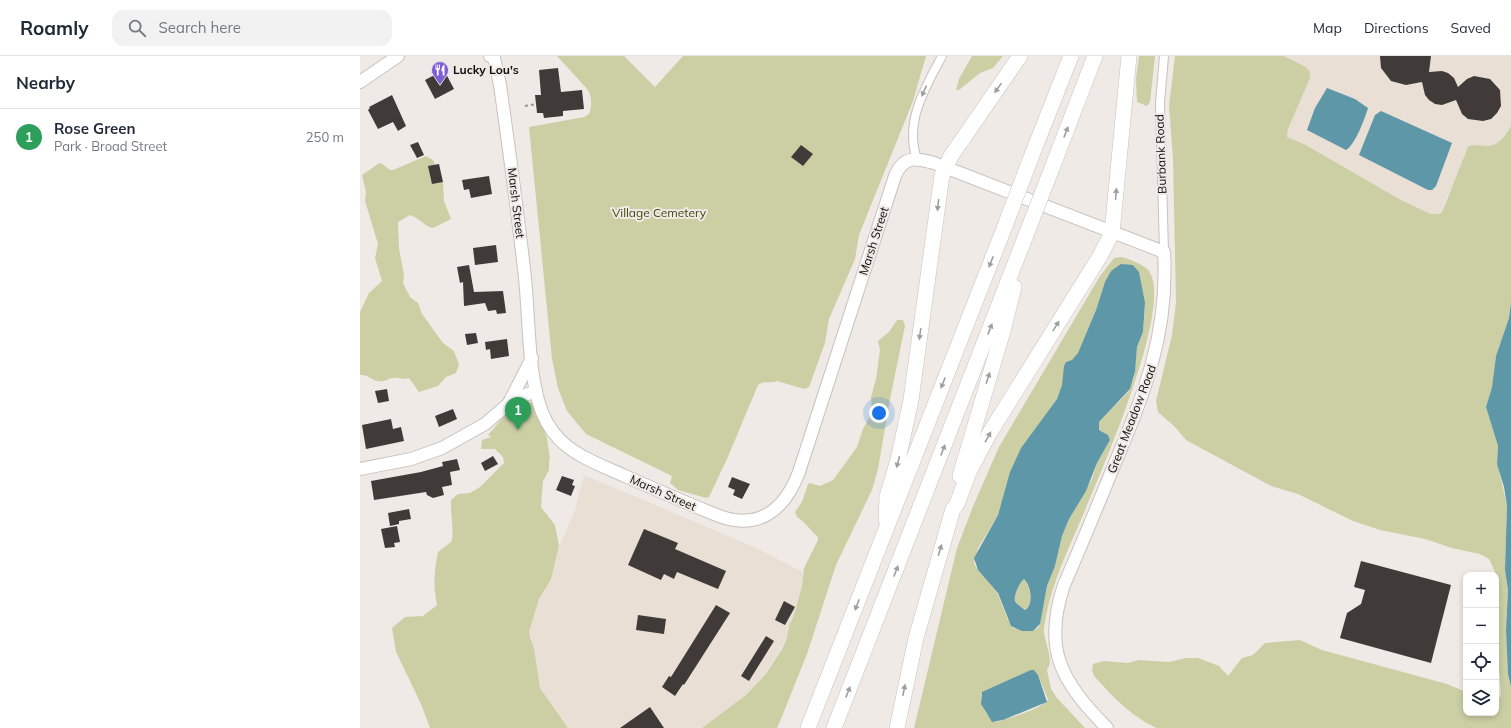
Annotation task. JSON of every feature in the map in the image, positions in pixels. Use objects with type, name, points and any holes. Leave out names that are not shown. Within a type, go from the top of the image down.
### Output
[{"type":"highway","points":[[886,529],[886,502],[898,460],[911,400],[941,183],[945,167],[1020,56]]},
{"type":"highway","points":[[808,728],[1071,56]]},
{"type":"highway","points":[[834,728],[1095,56]]},
{"type":"highway","points":[[953,509],[957,504],[969,472],[989,434],[1100,256],[1112,233],[1129,56]]},
{"type":"highway","points":[[897,728],[916,638],[953,509],[952,500],[1009,312],[1014,288],[1015,265]]},
{"type":"street","points":[[360,82],[398,56]]},
{"type":"street","points":[[942,56],[920,102],[913,122],[912,139],[917,159],[945,167],[1164,252]]},
{"type":"street","name":"Burbank Road","points":[[1164,56],[1160,103],[1164,252]]},
{"type":"street","name":"Marsh Street","points":[[493,57],[500,85],[510,151],[525,278],[536,391],[543,415],[553,432],[567,446],[585,457],[697,508],[724,518],[744,521],[759,518],[771,513],[787,498],[800,472],[895,176],[902,164],[908,160],[917,159]]},
{"type":"street","name":"Great Meadow Road","points":[[1107,728],[1081,702],[1064,673],[1056,644],[1056,614],[1064,585],[1138,409],[1152,366],[1164,306],[1164,252]]},
{"type":"street","points":[[507,404],[513,396],[532,358]]},
{"type":"street","points":[[360,468],[411,459],[442,448],[474,431],[518,397],[536,391]]},
{"type":"path","points":[[525,106],[536,104]]},
{"type":"shaded area","points":[[1284,56],[1511,56],[1511,126],[1497,144],[1488,147],[1473,146],[1446,198],[1442,212],[1440,214],[1431,214],[1401,200],[1304,144],[1287,137],[1288,129],[1311,75],[1295,61]]},
{"type":"shaded area","points":[[584,475],[752,546],[803,572],[802,586],[794,615],[789,626],[787,638],[766,674],[737,704],[702,728],[568,728],[540,688],[534,648],[529,632],[539,599],[551,579],[559,546],[574,513]]},
{"type":"green space","name":"Village Cemetery","points":[[557,56],[624,56],[655,87],[683,56],[926,56],[913,101],[859,235],[855,259],[829,319],[825,343],[809,387],[804,389],[777,381],[758,385],[727,459],[709,497],[706,498],[678,490],[670,483],[672,476],[586,434],[567,411],[558,388],[552,359],[529,127],[584,117],[589,114],[591,102],[588,90]]},
{"type":"green space","points":[[972,56],[1003,56],[993,68],[980,73],[959,90],[956,90],[959,79]]},
{"type":"green space","points":[[1139,56],[1155,56],[1150,102],[1147,106],[1137,102],[1136,79]]},
{"type":"green space","points":[[1175,56],[1284,56],[1306,67],[1310,72],[1310,78],[1288,129],[1287,137],[1304,144],[1401,200],[1431,214],[1440,214],[1442,212],[1468,147],[1475,145],[1487,146],[1495,144],[1502,139],[1511,126],[1511,302],[1509,318],[1496,356],[1492,387],[1486,407],[1498,446],[1497,461],[1507,506],[1505,570],[1508,590],[1506,630],[1508,674],[1511,687],[1511,728],[1156,728],[1146,723],[1122,705],[1094,676],[1092,670],[1093,664],[1104,661],[1128,663],[1139,660],[1169,662],[1186,658],[1198,658],[1219,666],[1228,676],[1242,658],[1253,655],[1265,643],[1300,640],[1322,650],[1447,684],[1463,691],[1463,716],[1499,716],[1499,699],[1501,694],[1499,670],[1499,572],[1495,572],[1489,559],[1480,554],[1452,548],[1425,539],[1380,530],[1353,521],[1298,494],[1271,486],[1186,440],[1175,427],[1158,412],[1156,401],[1172,335],[1176,302],[1173,158],[1169,106]]},
{"type":"green space","points":[[426,156],[433,160],[440,175],[443,183],[444,201],[451,219],[433,228],[427,226],[417,218],[410,215],[398,222],[399,248],[404,275],[403,283],[410,297],[418,303],[422,314],[443,343],[454,351],[459,365],[456,373],[446,377],[438,386],[419,392],[409,378],[391,378],[380,381],[365,375],[360,375],[360,312],[369,293],[382,281],[375,258],[378,244],[365,201],[366,192],[362,175],[381,163],[390,170],[393,170]]},
{"type":"green space","points":[[1123,257],[1149,271],[1154,291],[1151,321],[1130,398],[1100,476],[1066,553],[1049,603],[1044,629],[1050,661],[1047,670],[1051,689],[1057,698],[1085,728],[914,728],[957,548],[974,504],[999,447],[1100,276],[1114,258]],"holes":[[[1133,265],[1139,272],[1145,307],[1143,332],[1137,348],[1134,378],[1129,391],[1099,422],[1099,430],[1108,435],[1109,442],[1097,463],[1092,479],[1069,519],[1062,536],[1055,566],[1047,586],[1039,627],[1033,631],[1013,628],[1008,620],[997,592],[974,563],[978,548],[998,515],[1013,466],[1023,446],[1057,399],[1063,382],[1080,349],[1111,271]],[[1032,670],[1038,675],[1048,700],[1044,704],[1024,713],[996,722],[992,720],[984,710],[981,694]]]},
{"type":"green space","points":[[897,320],[903,320],[905,326],[878,469],[872,490],[836,565],[807,654],[777,728],[702,728],[746,695],[766,674],[782,649],[787,638],[789,626],[794,615],[802,586],[804,568],[818,540],[818,537],[797,517],[795,512],[802,502],[808,484],[810,483],[820,486],[833,480],[857,447],[863,429],[872,412],[871,397],[876,379],[880,350],[878,341],[889,332]]},
{"type":"green space","points":[[525,401],[534,404],[547,438],[550,459],[549,470],[543,481],[541,507],[555,525],[559,546],[551,579],[539,599],[529,632],[534,648],[540,688],[568,728],[430,728],[421,704],[396,652],[392,628],[405,617],[423,616],[437,605],[434,578],[438,552],[451,542],[452,539],[451,500],[458,494],[470,493],[480,487],[504,463],[503,457],[495,449],[481,449],[482,440],[491,437],[488,435],[505,415],[514,407]]},
{"type":"green space","points":[[1024,579],[1030,591],[1030,605],[1025,610],[1015,601],[1017,589]]},
{"type":"water","points":[[1327,88],[1355,99],[1368,108],[1353,143],[1346,150],[1307,130],[1315,108]]},
{"type":"water","points":[[1381,111],[1452,143],[1436,186],[1432,190],[1428,190],[1359,155],[1375,115]]},
{"type":"water","points":[[1121,264],[1133,265],[1139,272],[1145,303],[1143,332],[1137,347],[1135,372],[1130,389],[1099,422],[1099,430],[1108,435],[1110,440],[1097,463],[1086,491],[1069,519],[1062,536],[1055,566],[1047,586],[1040,624],[1033,631],[1022,631],[1011,626],[998,593],[978,570],[974,558],[998,515],[1010,472],[1021,448],[1057,399],[1062,385],[1064,366],[1066,362],[1072,360],[1078,353],[1096,310],[1105,282],[1111,271]],"holes":[[[1024,579],[1030,590],[1030,604],[1025,610],[1015,601],[1015,599],[1021,583]]]},
{"type":"water","points":[[1511,302],[1511,687],[1508,674],[1506,630],[1508,590],[1505,570],[1507,506],[1504,487],[1497,464],[1498,446],[1486,407],[1492,387],[1496,356],[1509,318]]},
{"type":"water","points":[[1034,670],[1038,675],[1047,702],[1003,720],[992,722],[981,704],[982,692]]},
{"type":"building","points":[[1380,56],[1431,56],[1429,72],[1442,71],[1448,73],[1454,78],[1458,87],[1467,79],[1474,76],[1490,79],[1500,90],[1501,106],[1491,119],[1483,121],[1468,119],[1462,114],[1456,100],[1442,105],[1435,104],[1429,100],[1425,95],[1422,82],[1406,85],[1391,81],[1381,68]]},
{"type":"building","points":[[558,68],[561,92],[582,90],[584,109],[563,111],[563,116],[544,118],[543,113],[537,113],[535,95],[541,95],[539,70]]},
{"type":"building","points":[[444,70],[454,89],[435,99],[425,80]]},
{"type":"building","points":[[392,95],[406,126],[398,131],[393,122],[378,129],[368,110],[370,108],[369,107]]},
{"type":"building","points":[[418,142],[424,155],[417,158],[410,145]]},
{"type":"building","points":[[801,145],[813,154],[803,166],[791,157]]},
{"type":"building","points":[[439,164],[443,182],[432,184],[428,166]]},
{"type":"building","points":[[489,176],[492,194],[471,198],[469,189],[464,190],[462,180]]},
{"type":"building","points":[[496,245],[498,262],[475,265],[473,248]]},
{"type":"building","points":[[469,265],[474,292],[503,291],[506,313],[497,314],[496,310],[488,311],[485,303],[464,306],[463,282],[460,283],[457,267]]},
{"type":"building","points":[[476,333],[478,343],[467,345],[465,334]]},
{"type":"building","points":[[507,339],[509,356],[491,359],[490,349],[486,350],[485,342]]},
{"type":"building","points":[[387,389],[389,401],[378,403],[375,391]]},
{"type":"building","points":[[453,409],[457,419],[439,427],[435,416]]},
{"type":"building","points":[[391,419],[393,429],[401,427],[404,441],[366,449],[362,425]]},
{"type":"building","points":[[493,456],[498,464],[485,471],[481,463]]},
{"type":"building","points":[[457,459],[460,470],[450,472],[452,485],[442,487],[444,495],[433,498],[427,495],[426,492],[374,500],[371,481],[421,472],[443,466],[442,462]]},
{"type":"building","points":[[562,476],[574,480],[572,485],[575,486],[571,496],[556,490]]},
{"type":"building","points":[[732,477],[750,484],[742,499],[733,495],[735,490],[728,487]]},
{"type":"building","points":[[409,509],[411,519],[399,521],[399,524],[390,526],[388,513]]},
{"type":"building","points":[[397,526],[400,542],[394,543],[395,547],[385,548],[381,529]]},
{"type":"building","points":[[644,529],[678,543],[675,549],[726,571],[718,589],[677,572],[674,579],[664,574],[661,580],[628,565]]},
{"type":"building","points":[[1361,561],[1451,585],[1431,663],[1340,638],[1347,613],[1361,604],[1365,590],[1354,587]]},
{"type":"building","points":[[784,601],[795,607],[785,625],[775,620]]},
{"type":"building","points":[[716,605],[730,613],[684,685],[683,684],[675,696],[662,687],[669,676],[671,677]]},
{"type":"building","points":[[638,615],[666,619],[664,634],[636,630]]},
{"type":"building","points":[[766,636],[774,641],[749,681],[741,676]]},
{"type":"building","points":[[650,707],[664,728],[620,728]]},
{"type":"place","name":"Lucky Lou's","points":[[440,85]]},
{"type":"place","name":"Rose Green","points":[[518,430]]}]
